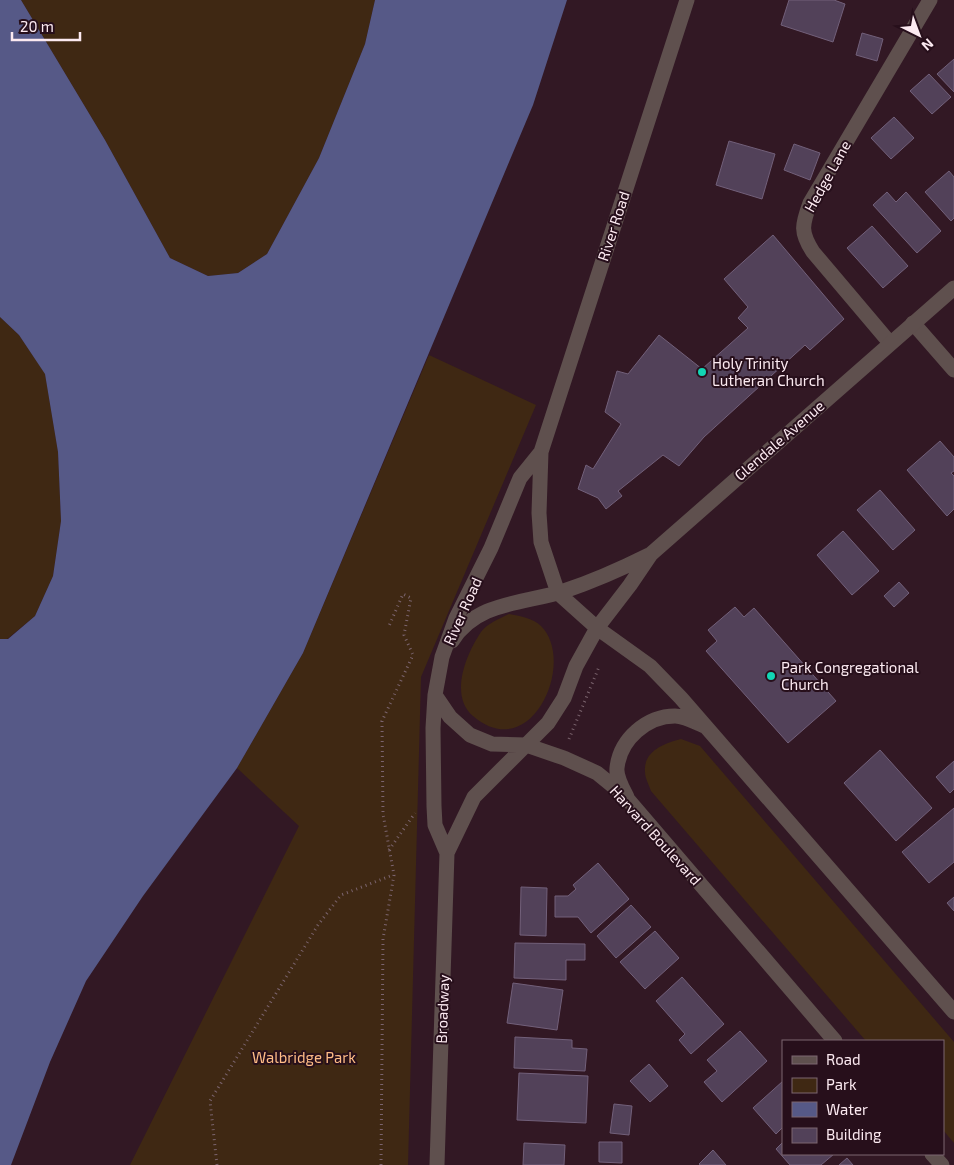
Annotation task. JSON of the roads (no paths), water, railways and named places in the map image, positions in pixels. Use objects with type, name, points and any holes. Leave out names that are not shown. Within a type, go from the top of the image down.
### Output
[{"type":"street","name":"River Road","points":[[597,628],[558,592],[541,542],[539,513],[541,452],[687,0]]},
{"type":"street","name":"Hedge Lane","points":[[890,343],[813,252],[803,237],[803,222],[810,203],[930,0]]},
{"type":"street","name":"Glendale Avenue","points":[[442,657],[458,630],[482,613],[505,603],[558,592],[615,572],[650,554],[954,288]]},
{"type":"street","points":[[913,323],[954,370]]},
{"type":"street","name":"River Road","points":[[435,695],[442,657],[456,618],[491,548],[520,478],[541,452]]},
{"type":"street","name":"Glendale Avenue","points":[[597,628],[630,585],[650,554]]},
{"type":"street","points":[[597,628],[650,666],[705,726],[954,1012]]},
{"type":"street","name":"Broadway","points":[[437,1165],[447,853],[474,797],[548,724],[564,698],[576,666],[597,628]]},
{"type":"street","name":"Broadway","points":[[435,695],[433,728],[435,824],[447,853]]},
{"type":"street","name":"Harvard Boulevard","points":[[435,695],[450,717],[470,735],[492,744],[526,745],[564,758],[597,773],[629,801],[834,1040]]},
{"type":"street","points":[[629,801],[617,769],[625,746],[638,728],[657,717],[677,716],[705,726]]},
{"type":"street","points":[[933,1155],[942,1165]]},
{"type":"water","points":[[0,0],[21,0],[105,140],[170,258],[208,276],[238,273],[267,254],[319,158],[365,44],[375,0],[567,0],[533,105],[303,653],[237,768],[143,896],[86,981],[50,1062],[11,1165],[0,1165],[0,639],[8,639],[35,616],[53,576],[61,521],[58,452],[45,374],[19,335],[0,317]]},
{"type":"place","name":"Holy Trinity Lutheran Church","points":[[702,372]]},
{"type":"place","name":"Park Congregational Church","points":[[771,676]]},
{"type":"park label","name":"Walbridge Park","points":[[304,1057]]}]
